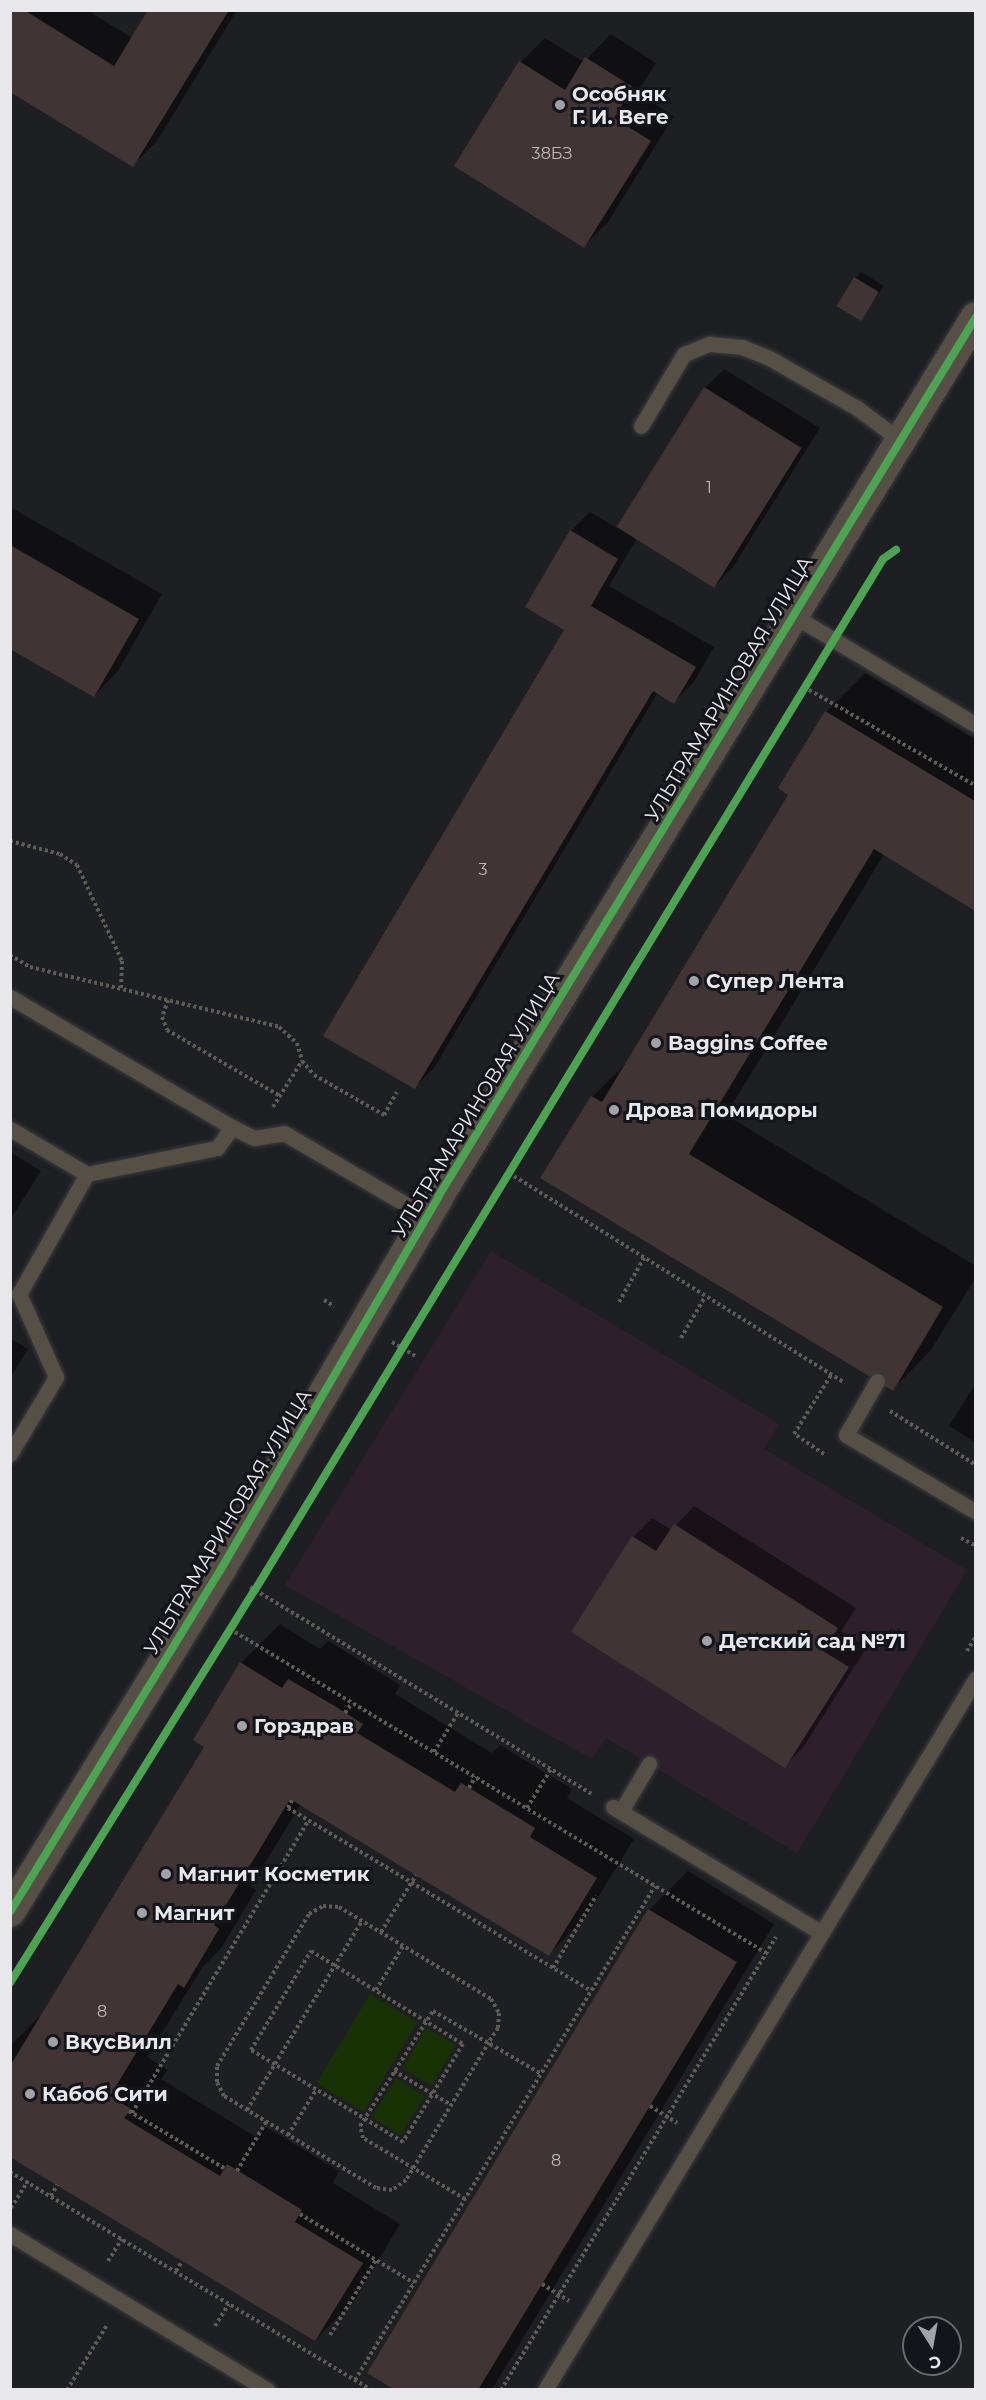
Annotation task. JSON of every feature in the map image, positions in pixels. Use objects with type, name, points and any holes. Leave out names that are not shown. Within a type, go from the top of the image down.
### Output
[{"type":"street","name":"УЛЬТРАМАРИНОВАЯ УЛИЦА","points":[[10,1912],[221,1569],[427,1217],[975,317]]},
{"type":"lane","points":[[641,426],[684,354],[709,344],[742,347],[771,359],[857,408],[900,440]]},
{"type":"lane","points":[[794,616],[975,725]]},
{"type":"lane","points":[[10,998],[232,1127],[254,1138],[284,1133],[427,1217]]},
{"type":"lane","points":[[10,1130],[87,1174],[217,1148],[232,1127]]},
{"type":"lane","points":[[10,1454],[56,1377],[19,1294],[87,1174]]},
{"type":"lane","points":[[877,1381],[846,1435],[975,1512]]},
{"type":"lane","points":[[545,2390],[975,1678]]},
{"type":"lane","points":[[649,1764],[617,1809],[822,1933]]},
{"type":"lane","points":[[10,2234],[268,2390]]},
{"type":"path","points":[[798,697],[833,641]]},
{"type":"path","points":[[804,687],[975,786]]},
{"type":"path","points":[[10,841],[60,854],[76,865],[122,961],[121,989]]},
{"type":"path","points":[[10,955],[30,967],[279,1027],[297,1042],[302,1060],[314,1075],[384,1115],[397,1092]]},
{"type":"path","points":[[168,1000],[162,1017],[167,1029],[280,1096]]},
{"type":"path","points":[[254,1138],[302,1060]]},
{"type":"path","points":[[503,1182],[515,1162]]},
{"type":"path","points":[[509,1173],[975,1465]]},
{"type":"path","points":[[620,1302],[644,1258]]},
{"type":"path","points":[[681,1338],[705,1297]]},
{"type":"path","points":[[386,1338],[415,1356]]},
{"type":"path","points":[[397,1358],[409,1338]]},
{"type":"path","points":[[221,1569],[617,1809]]},
{"type":"path","points":[[249,1600],[261,1580]]},
{"type":"path","points":[[224,1639],[236,1619]]},
{"type":"path","points":[[230,1629],[766,1953]]},
{"type":"path","points":[[963,1657],[975,1636]]},
{"type":"path","points":[[345,1713],[352,1703]]},
{"type":"path","points":[[434,1752],[458,1713]]},
{"type":"path","points":[[527,1808],[551,1769]]},
{"type":"path","points":[[469,1788],[475,1777]]},
{"type":"path","points":[[292,1800],[288,1808],[591,1991]]},
{"type":"path","points":[[224,2168],[131,2112],[309,1820]]},
{"type":"path","points":[[381,1932],[416,1875]]},
{"type":"path","points":[[355,2380],[655,1886]]},
{"type":"path","points":[[553,1968],[597,1896]]},
{"type":"path","points":[[323,1906],[339,1907],[381,1932],[491,1999],[499,2013],[498,2028],[452,2105],[413,2168],[392,2190],[376,2188],[246,2110],[224,2096],[217,2082],[217,2066],[309,1914],[323,1906]]},
{"type":"path","points":[[501,2390],[790,1914]]},
{"type":"path","points":[[246,2110],[362,1921]]},
{"type":"path","points":[[376,1990],[403,1946]]},
{"type":"path","points":[[311,1951],[376,1990],[463,2044],[403,2142],[251,2050],[311,1951]]},
{"type":"path","points":[[465,2199],[363,2138],[360,2126],[424,2020],[433,2011],[439,2012],[541,2073]]},
{"type":"path","points":[[556,2049],[561,2052]]},
{"type":"path","points":[[394,2071],[452,2105]]},
{"type":"path","points":[[288,2135],[316,2090]]},
{"type":"path","points":[[237,2171],[266,2122]]},
{"type":"path","points":[[10,2172],[371,2390]]},
{"type":"path","points":[[10,2209],[27,2182]]},
{"type":"path","points":[[51,2196],[57,2185]]},
{"type":"path","points":[[300,2214],[414,2283]]},
{"type":"path","points":[[448,2228],[453,2230]]},
{"type":"path","points":[[330,2335],[376,2260]]},
{"type":"path","points":[[176,2271],[182,2261]]},
{"type":"path","points":[[68,2390],[112,2316]]},
{"type":"shaded area","points":[[491,1251],[779,1424],[764,1449],[967,1570],[797,1853],[606,1738],[592,1759],[285,1585]]},
{"type":"green space","points":[[370,1994],[417,2022],[364,2111],[316,2083]]},
{"type":"green space","points":[[426,2028],[455,2045],[432,2086],[403,2069]]},
{"type":"green space","points":[[396,2078],[425,2096],[400,2135],[372,2117]]},
{"type":"building","points":[[10,10],[24,10],[114,66],[148,10],[229,10],[133,167],[10,92]]},
{"type":"building","points":[[585,57],[633,87],[614,118],[651,141],[584,248],[454,166],[519,61],[565,90]]},
{"type":"building","points":[[854,277],[879,292],[861,321],[836,306]]},
{"type":"building","points":[[704,387],[802,448],[714,588],[617,527]]},
{"type":"building","points":[[570,530],[618,559],[591,606],[696,667],[674,704],[653,691],[415,1089],[323,1036],[564,630],[525,607]]},
{"type":"building","points":[[10,545],[139,619],[94,697],[10,649]]},
{"type":"building","points":[[825,711],[975,801],[975,911],[874,849],[689,1154],[943,1307],[893,1391],[885,1386],[882,1373],[869,1376],[540,1178],[591,1096],[602,1102],[788,795],[778,788]]},
{"type":"building","name":"Детский сад №71","points":[[674,1524],[838,1628],[823,1651],[849,1667],[785,1768],[571,1632],[632,1536],[656,1551]]},
{"type":"building","points":[[240,1662],[282,1688],[288,1679],[333,1705],[363,1724],[357,1733],[455,1792],[461,1783],[535,1828],[530,1837],[597,1878],[549,1956],[290,1799],[214,1925],[219,1929],[184,1988],[178,1984],[110,2096],[131,2109],[124,2118],[220,2176],[227,2164],[302,2210],[295,2222],[363,2263],[315,2341],[10,2157],[10,2066],[204,1747],[193,1740]]},
{"type":"building","points":[[648,1909],[737,1962],[478,2390],[395,2390],[367,2373]]},
{"type":"cycle path","points":[[10,1912],[221,1569],[438,1197],[976,317]]},
{"type":"cycle path","points":[[10,1983],[255,1590],[883,559],[896,550]]},
{"type":"place","name":"Особняк Г. И. Веге","points":[[560,105]]},
{"type":"place","name":"Супер Лента","points":[[694,981]]},
{"type":"place","name":"Baggins Coffee","points":[[656,1043]]},
{"type":"place","name":"Дрова Помидоры","points":[[614,1110]]},
{"type":"place","name":"Детский сад №71","points":[[707,1641]]},
{"type":"place","name":"Горздрав","points":[[242,1726]]},
{"type":"place","name":"Магнит Косметик","points":[[166,1874]]},
{"type":"place","name":"Магнит","points":[[142,1913]]},
{"type":"place","name":"ВкусВилл","points":[[53,2042]]},
{"type":"place","name":"Кабоб Сити","points":[[30,2094]]}]
